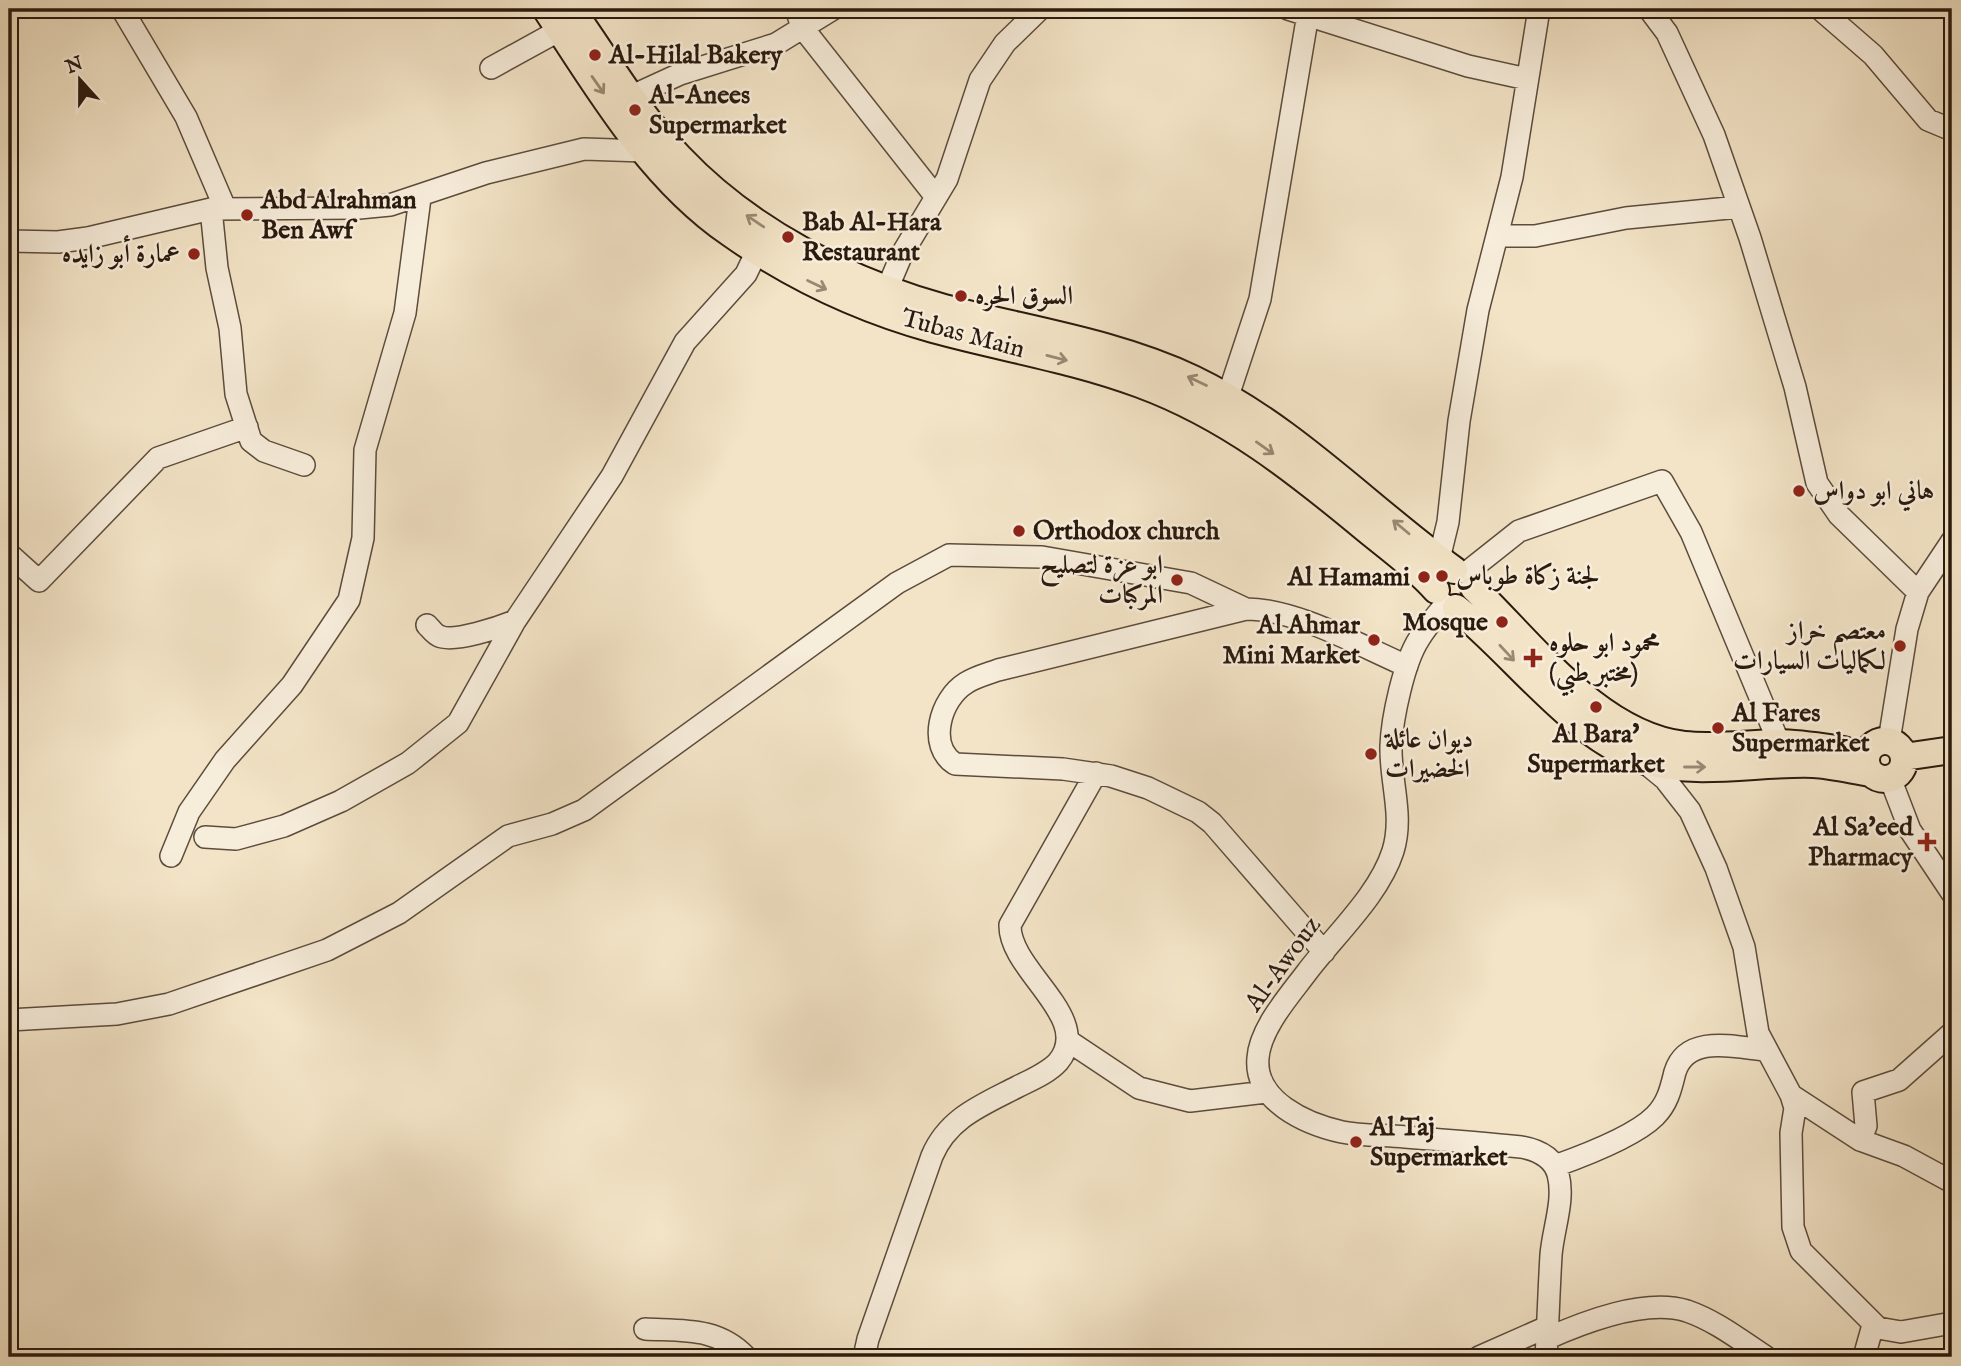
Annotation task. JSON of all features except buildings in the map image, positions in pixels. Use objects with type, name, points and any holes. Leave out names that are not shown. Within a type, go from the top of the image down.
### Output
[{"type":"main road","name":"Tubas Main","points":[[559,16],[632,96],[653,144],[768,230],[827,263],[929,328],[1060,359],[1138,383],[1211,415],[1288,465],[1446,601],[1488,633],[1557,703],[1611,746],[1642,760],[1674,766],[1884,761],[1952,750]]},
{"type":"main road","name":"Tubas Main","points":[[559,16],[695,206],[757,251],[816,284],[883,300],[940,307],[1072,337],[1150,361],[1228,396],[1299,443],[1458,572],[1568,682],[1623,724],[1653,738],[1685,745],[1779,743],[1884,761]]},
{"type":"main road","points":[[1446,601],[1439,579],[1458,572]]},
{"type":"street","points":[[122,9],[186,117],[218,209],[217,268],[230,328],[236,394],[251,441],[264,451],[304,465]]},
{"type":"street","points":[[632,96],[680,74],[776,44],[799,18],[833,9]]},
{"type":"street","points":[[883,300],[902,254],[947,179],[961,144],[980,80],[1005,43],[1040,9]]},
{"type":"street","points":[[1539,9],[1512,177],[1473,337],[1459,421],[1448,522],[1458,572],[1519,531],[1662,481],[1691,532],[1779,743]]},
{"type":"street","points":[[1649,9],[1667,33],[1714,135],[1740,207],[1795,387],[1817,483],[1839,515],[1918,592]]},
{"type":"street","points":[[1820,9],[1872,55],[1928,120],[1952,131]]},
{"type":"street","points":[[1228,396],[1260,299],[1298,11],[1468,66],[1527,79]]},
{"type":"street","points":[[491,68],[559,16]]},
{"type":"street","points":[[799,18],[936,197]]},
{"type":"street","points":[[9,241],[58,242],[88,238],[218,209],[367,208],[420,198],[486,173],[584,149],[653,144]]},
{"type":"street","points":[[170,856],[188,812],[225,760],[292,685],[349,600],[363,538],[365,450],[405,313],[420,198]]},
{"type":"street","points":[[1497,236],[1535,236],[1626,218],[1740,207]]},
{"type":"street","points":[[205,837],[236,839],[284,826],[341,801],[408,763],[458,723],[515,621],[612,476],[685,342],[746,274],[757,251]]},
{"type":"street","points":[[9,554],[39,581],[158,458],[247,427]]},
{"type":"street","points":[[1952,541],[1918,592],[1907,629],[1884,761],[1910,830],[1952,893]]},
{"type":"street","points":[[9,1020],[117,1014],[169,1004],[327,950],[399,913],[508,836],[552,824],[584,810],[897,583],[949,555],[1042,557],[1191,583],[1245,609]]},
{"type":"street","name":"Al-Awouz","points":[[1266,1092],[1258,1070],[1261,1042],[1383,872],[1392,853],[1398,818],[1391,745],[1407,666],[1418,640],[1446,601]]},
{"type":"street","points":[[1324,952],[1205,817],[1148,788],[1096,773],[955,764],[946,758],[940,747],[940,726],[945,704],[967,682],[998,670],[1245,609],[1265,609],[1299,620],[1407,666]]},
{"type":"street","points":[[427,625],[439,636],[454,638],[497,629],[515,621]]},
{"type":"street","points":[[1642,760],[1665,779],[1690,811],[1716,868],[1744,947],[1756,1024],[1765,1050],[1782,1074],[1795,1108],[1791,1133],[1796,1243],[1807,1259],[1873,1325],[1893,1333],[1952,1323]]},
{"type":"street","points":[[864,1357],[932,1156],[943,1135],[967,1113],[1048,1070],[1063,1054],[1067,1040],[1062,1015],[1012,946],[1010,925],[1096,773]]},
{"type":"street","points":[[1860,1140],[1866,1126],[1863,1092],[1899,1080],[1952,1033]]},
{"type":"street","points":[[1067,1040],[1139,1088],[1190,1101],[1266,1092],[1300,1117],[1342,1132],[1533,1149],[1541,1152],[1555,1166],[1559,1197],[1551,1252],[1546,1341]]},
{"type":"street","points":[[1555,1166],[1652,1119],[1666,1102],[1681,1060],[1693,1049],[1710,1046],[1765,1050]]},
{"type":"street","points":[[1791,1095],[1860,1140],[1904,1156],[1952,1182]]},
{"type":"street","points":[[1479,1357],[1546,1341],[1598,1318],[1639,1309],[1679,1310],[1720,1327],[1766,1357]]},
{"type":"street","points":[[1864,1357],[1873,1325]]},
{"type":"street","points":[[645,1329],[710,1333],[729,1341],[746,1357]]},
{"type":"place","name":"Al-Hilal Bakery","points":[[595,55]]},
{"type":"place","name":"Al-Anees Supermarket","points":[[635,110]]},
{"type":"place","name":"Abd Alrahman Ben Awf","points":[[247,215]]},
{"type":"place","name":"Bab Al-Hara Restaurant","points":[[788,237]]},
{"type":"place","name":"عمارة أبو زايده","points":[[194,254]]},
{"type":"place","name":"السوق الحره","points":[[961,296]]},
{"type":"place","name":"هاني ابو دواس","points":[[1799,491]]},
{"type":"place","name":"Orthodox church","points":[[1019,531]]},
{"type":"place","name":"لجنة زكاة طوباس","points":[[1442,576]]},
{"type":"place","name":"Al Hamami","points":[[1424,577]]},
{"type":"place","name":"ابو عزة لتصليح المركبات","points":[[1177,580]]},
{"type":"place","name":"Mosque","points":[[1502,622]]},
{"type":"place","name":"Al Ahmar Mini Market","points":[[1374,640]]},
{"type":"place","name":"معتصم خراز لكماليات السيارات","points":[[1900,646]]},
{"type":"place","name":"محمود ابو حلوه (مختبر طبي)","points":[[1533,658]]},
{"type":"place","name":"Al Bara' Supermarket","points":[[1596,707]]},
{"type":"place","name":"Al Fares Supermarket","points":[[1718,728]]},
{"type":"place","name":"ديوان عائلة الخضيرات","points":[[1371,754]]},
{"type":"place","name":"Al Sa'eed Pharmacy","points":[[1927,842]]},
{"type":"place","name":"Al Taj Supermarket","points":[[1356,1142]]}]
